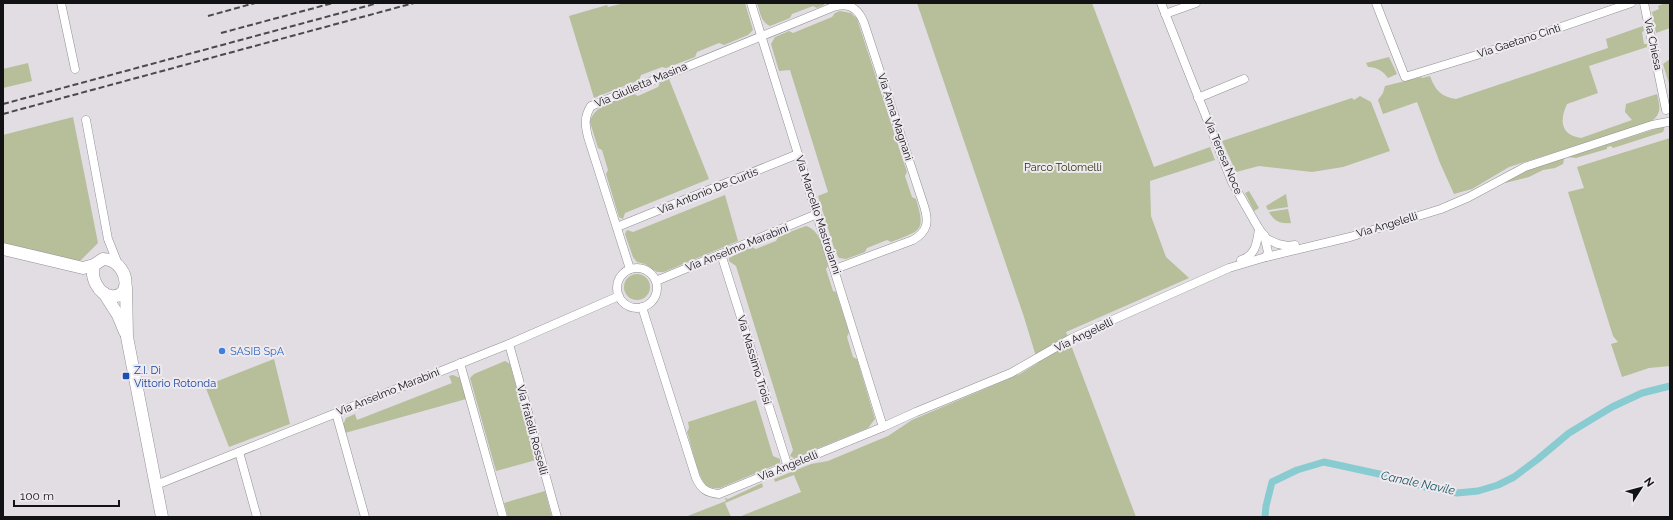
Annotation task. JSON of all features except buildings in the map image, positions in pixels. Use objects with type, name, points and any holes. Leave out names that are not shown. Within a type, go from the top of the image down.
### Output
[{"type":"street","points":[[61,3],[74,69]]},
{"type":"street","name":"Via Marcello Mastroianni","points":[[751,3],[818,214],[883,427]]},
{"type":"street","name":"Via Teresa Noce","points":[[1161,3],[1232,182],[1260,234],[1263,253],[1266,256]]},
{"type":"street","points":[[1165,14],[1196,3]]},
{"type":"street","name":"Via Gaetano Cinti","points":[[1376,3],[1405,77],[1632,3]]},
{"type":"street","name":"Via Chiesa","points":[[1644,3],[1668,115]]},
{"type":"street","name":"Via Anna Magnani","points":[[762,36],[840,5],[852,6],[862,16],[924,206],[927,223],[925,230],[921,235],[913,240],[835,270]]},
{"type":"street","name":"Via Giulietta Masina","points":[[630,269],[588,137],[585,124],[585,114],[590,106],[762,36]]},
{"type":"street","points":[[1198,98],[1244,80]]},
{"type":"street","name":"Via Chiesa","points":[[1661,86],[1670,95]]},
{"type":"street","name":"Via Angelelli","points":[[642,307],[700,487],[705,491],[719,494],[1011,373],[1072,338],[1246,262],[1266,256],[1343,239],[1455,204],[1525,166],[1652,126],[1668,115]]},
{"type":"street","points":[[86,120],[108,239],[119,267],[125,276],[127,337],[162,517]]},
{"type":"street","name":"Via Antonio De Curtis","points":[[617,227],[798,154]]},
{"type":"street","name":"Via Anselmo Marabini","points":[[656,281],[818,214]]},
{"type":"street","points":[[1215,275],[1226,266],[1247,258],[1255,250],[1260,234],[1278,244],[1288,246],[1314,240],[1343,239]]},
{"type":"street","points":[[108,239],[105,252],[97,263],[92,274],[100,289],[118,315],[127,337]]},
{"type":"street","points":[[3,249],[83,268],[108,259],[119,267]]},
{"type":"street","name":"Via Massimo Troisi","points":[[721,254],[788,466]]},
{"type":"street","points":[[66,264],[112,296],[123,292],[126,287]]},
{"type":"street","points":[[630,269],[644,269],[649,272],[656,281],[656,295],[652,301],[642,307],[630,307],[624,303],[619,296],[618,284],[620,278],[630,269]]},
{"type":"street","name":"Via Anselmo Marabini","points":[[156,485],[508,344],[619,296]]},
{"type":"street","name":"Via fratelli Rosselli","points":[[508,344],[557,517]]},
{"type":"street","points":[[460,363],[503,517]]},
{"type":"street","points":[[336,413],[365,517]]},
{"type":"street","points":[[239,452],[257,517]]},
{"type":"green space","points":[[625,3],[745,3],[753,30],[748,35],[724,45],[719,43],[697,52],[695,57],[666,68],[662,67],[641,75],[639,80],[594,98],[569,16],[607,5],[608,7]]},
{"type":"green space","points":[[757,3],[824,3],[824,5],[817,8],[813,6],[792,14],[790,18],[770,26],[763,20]]},
{"type":"green space","name":"Parco Tolomelli","points":[[917,3],[1092,3],[1154,167],[1210,147],[1215,160],[1150,181],[1151,216],[1166,257],[1189,278],[1066,332],[1136,517],[739,517],[801,492],[794,475],[775,482],[774,479],[811,464],[828,461],[888,436],[912,420],[1020,374],[1038,363],[1024,317]]},
{"type":"green space","points":[[1665,3],[1670,3],[1670,28],[1656,33],[1652,12],[1659,9],[1658,6]]},
{"type":"green space","points":[[840,11],[851,13],[857,19],[907,172],[905,176],[912,197],[916,199],[921,218],[920,224],[915,232],[891,242],[887,240],[867,248],[865,252],[846,259],[839,258],[835,251],[818,196],[828,192],[790,70],[779,71],[771,44],[775,37],[789,31],[793,33],[832,17],[835,13]]},
{"type":"green space","points":[[1643,26],[1644,31],[1642,32],[1644,44],[1647,44],[1647,47],[1589,66],[1598,93],[1567,104],[1564,110],[1563,121],[1569,134],[1581,138],[1632,120],[1625,112],[1626,104],[1657,94],[1659,113],[1655,119],[1651,122],[1509,167],[1472,189],[1454,194],[1440,163],[1417,102],[1383,114],[1378,100],[1383,93],[1385,86],[1430,76],[1436,89],[1442,95],[1456,99],[1608,48],[1606,39]]},
{"type":"green space","points":[[1389,57],[1397,74],[1388,78],[1380,70],[1368,67],[1366,63]]},
{"type":"green space","points":[[1670,59],[1670,87],[1663,64]]},
{"type":"green space","points":[[28,63],[32,81],[3,88],[3,69]]},
{"type":"green space","points":[[669,79],[709,179],[625,213],[623,219],[619,217],[606,174],[608,170],[602,150],[598,148],[590,122],[596,111],[602,107],[634,94],[638,96],[658,87],[660,83]]},
{"type":"green space","points":[[1360,96],[1371,102],[1390,151],[1343,167],[1312,172],[1259,166],[1236,172],[1222,141],[1352,98],[1354,100]]},
{"type":"green space","points":[[73,117],[98,243],[80,261],[3,243],[3,135]]},
{"type":"green space","points":[[1665,126],[1663,132],[1613,148],[1611,146],[1607,147],[1607,149],[1576,158],[1568,157]]},
{"type":"green space","points":[[1670,138],[1670,366],[1649,368],[1622,377],[1611,344],[1618,342],[1613,336],[1568,192],[1584,188],[1577,167]]},
{"type":"green space","points":[[1566,157],[1563,164],[1555,168],[1543,170],[1529,177],[1504,182],[1530,169]]},
{"type":"green space","points":[[1249,191],[1259,208],[1254,211],[1245,193]]},
{"type":"green space","points":[[1286,194],[1288,207],[1268,210],[1266,206]]},
{"type":"green space","points":[[725,195],[738,241],[664,272],[657,272],[645,264],[637,262],[633,257],[625,234],[627,230],[633,232]]},
{"type":"green space","points":[[1288,209],[1291,223],[1278,221],[1273,218],[1269,212]]},
{"type":"green space","points":[[806,226],[816,232],[822,243],[828,266],[826,269],[833,291],[836,292],[849,332],[847,337],[853,357],[857,359],[875,419],[868,428],[794,458],[790,456],[793,450],[736,266],[729,261],[729,258],[752,247],[756,249],[776,241],[779,236]]},
{"type":"green space","points":[[637,274],[646,278],[650,287],[646,296],[637,300],[628,296],[624,287],[628,278]]},
{"type":"green space","points":[[274,359],[290,424],[229,447],[205,386]]},
{"type":"green space","points":[[505,361],[510,364],[536,460],[496,471],[470,378],[474,374]]},
{"type":"green space","points":[[453,375],[460,378],[466,399],[345,433],[343,425],[346,418],[355,414],[357,420],[452,383],[449,376]]},
{"type":"green space","points":[[756,400],[773,456],[780,459],[780,463],[720,488],[708,486],[702,480],[697,467],[687,432],[689,428],[688,422]]},
{"type":"green space","points":[[762,483],[763,487],[725,503],[731,517],[685,517],[726,501],[725,498],[728,499]]},
{"type":"green space","points":[[545,491],[552,517],[508,517],[504,503]]},
{"type":"waterway","name":"Canale Navile","points":[[1265,517],[1272,482],[1297,470],[1324,462],[1393,477],[1425,487],[1457,493],[1478,491],[1498,485],[1514,477],[1569,433],[1612,407],[1642,393],[1670,386]]},
{"type":"railway","points":[[208,16],[255,3]]},
{"type":"railway","points":[[221,33],[333,3]]},
{"type":"railway","points":[[3,104],[378,3]]},
{"type":"railway","points":[[3,114],[414,3]]},
{"type":"place","name":"SASIB SpA","points":[[222,351]]},
{"type":"place","name":"Z.I. Di Vittorio Rotonda","points":[[126,376]]}]
